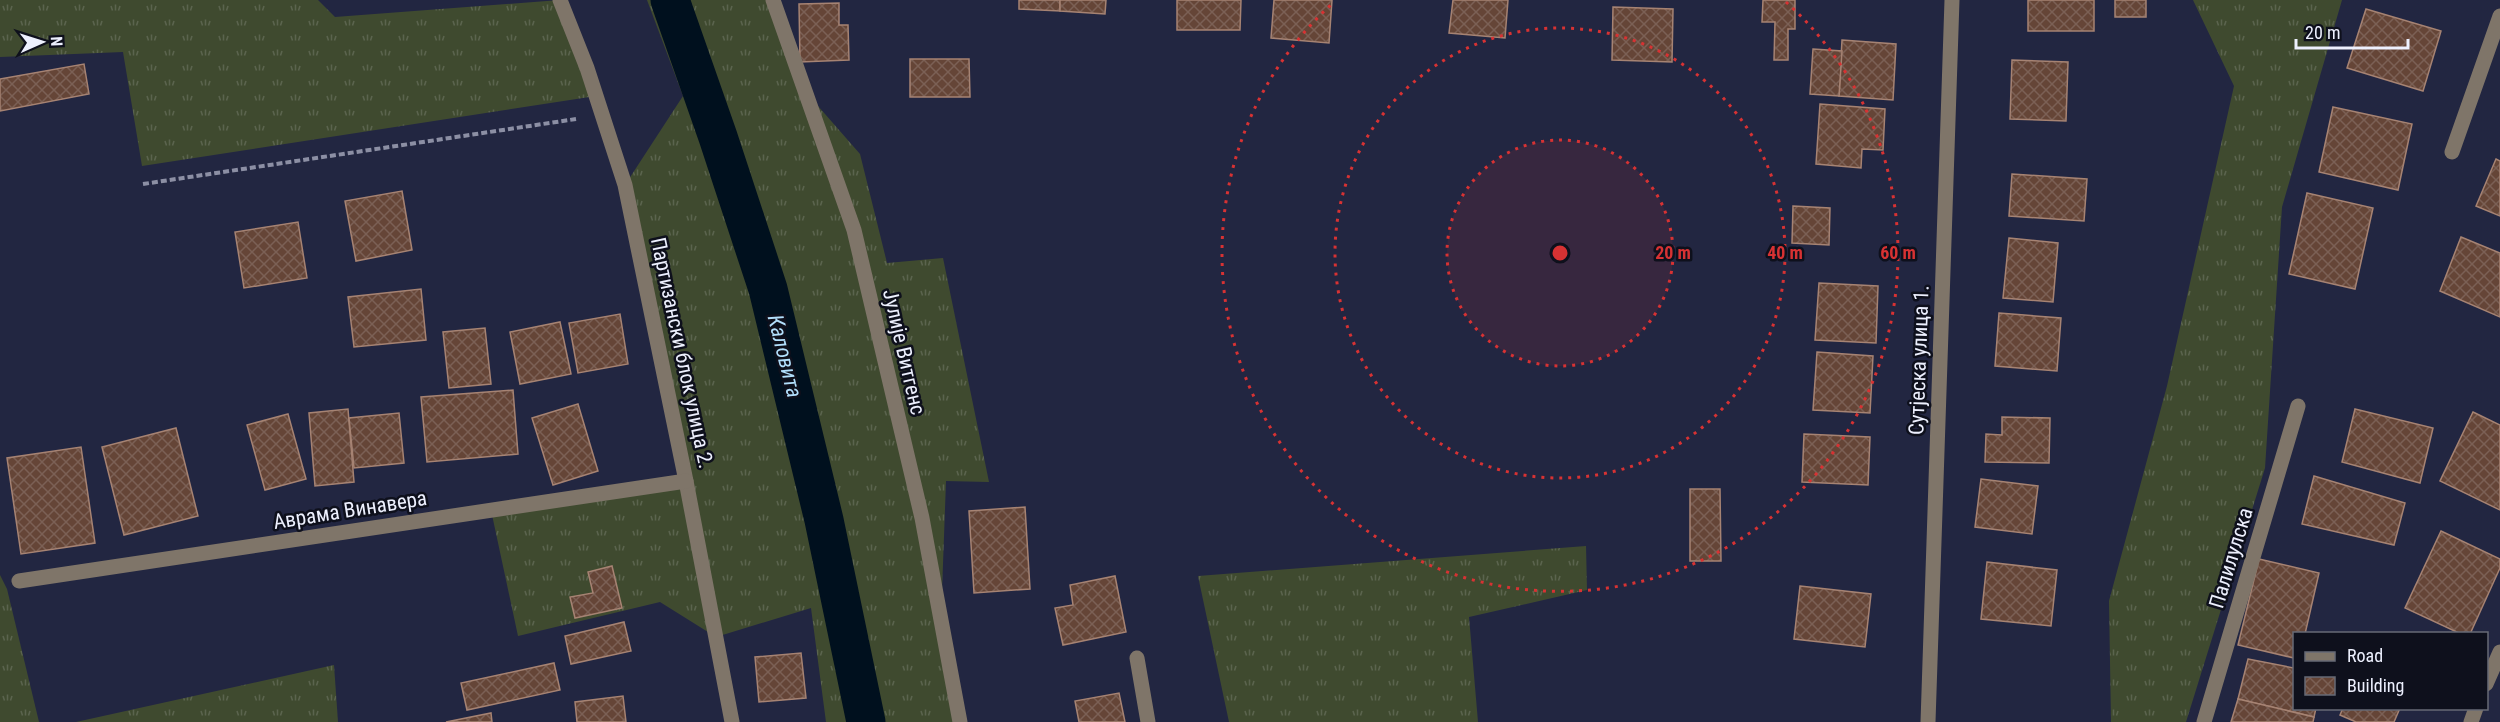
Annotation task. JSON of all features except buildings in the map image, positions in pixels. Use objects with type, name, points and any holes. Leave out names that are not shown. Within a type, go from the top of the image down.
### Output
[{"type":"street","name":"Партизански блок улица 2.","points":[[560,0],[603,115],[625,185],[686,481],[732,722]]},
{"type":"street","name":"Јулије Витгенс","points":[[773,0],[854,230],[922,518],[960,722]]},
{"type":"street","name":"Сутјеска улица 1.","points":[[1928,722],[1952,0]]},
{"type":"street","points":[[2452,152],[2500,16]]},
{"type":"street","name":"Палилулска","points":[[2204,722],[2298,406]]},
{"type":"street","name":"Аврама Винавера","points":[[20,581],[686,481]]},
{"type":"street","points":[[2488,682],[2500,652]]},
{"type":"street","points":[[1137,658],[1148,722]]},
{"type":"path","points":[[143,184],[603,115]]},
{"type":"green space","points":[[0,0],[318,0],[335,17],[560,0],[596,96],[142,166],[123,52],[0,57]]},
{"type":"green space","points":[[647,0],[773,0],[804,90],[860,154],[887,263],[943,258],[989,482],[946,481],[941,619],[959,722],[826,722],[811,608],[716,637],[660,602],[518,636],[491,510],[686,481],[625,185],[683,96]]},
{"type":"green space","points":[[2193,0],[2342,0],[2282,207],[2265,468],[2186,722],[2111,722],[2109,601],[2167,386],[2234,86]]},
{"type":"green space","points":[[1586,546],[1587,590],[1469,617],[1478,722],[1229,722],[1198,576]]},
{"type":"green space","points":[[0,575],[7,589],[39,722],[0,722]]},
{"type":"green space","points":[[334,665],[338,722],[76,722]]},
{"type":"waterway","name":"Каловита","points":[[670,0],[768,289],[824,520],[866,722]]}]
